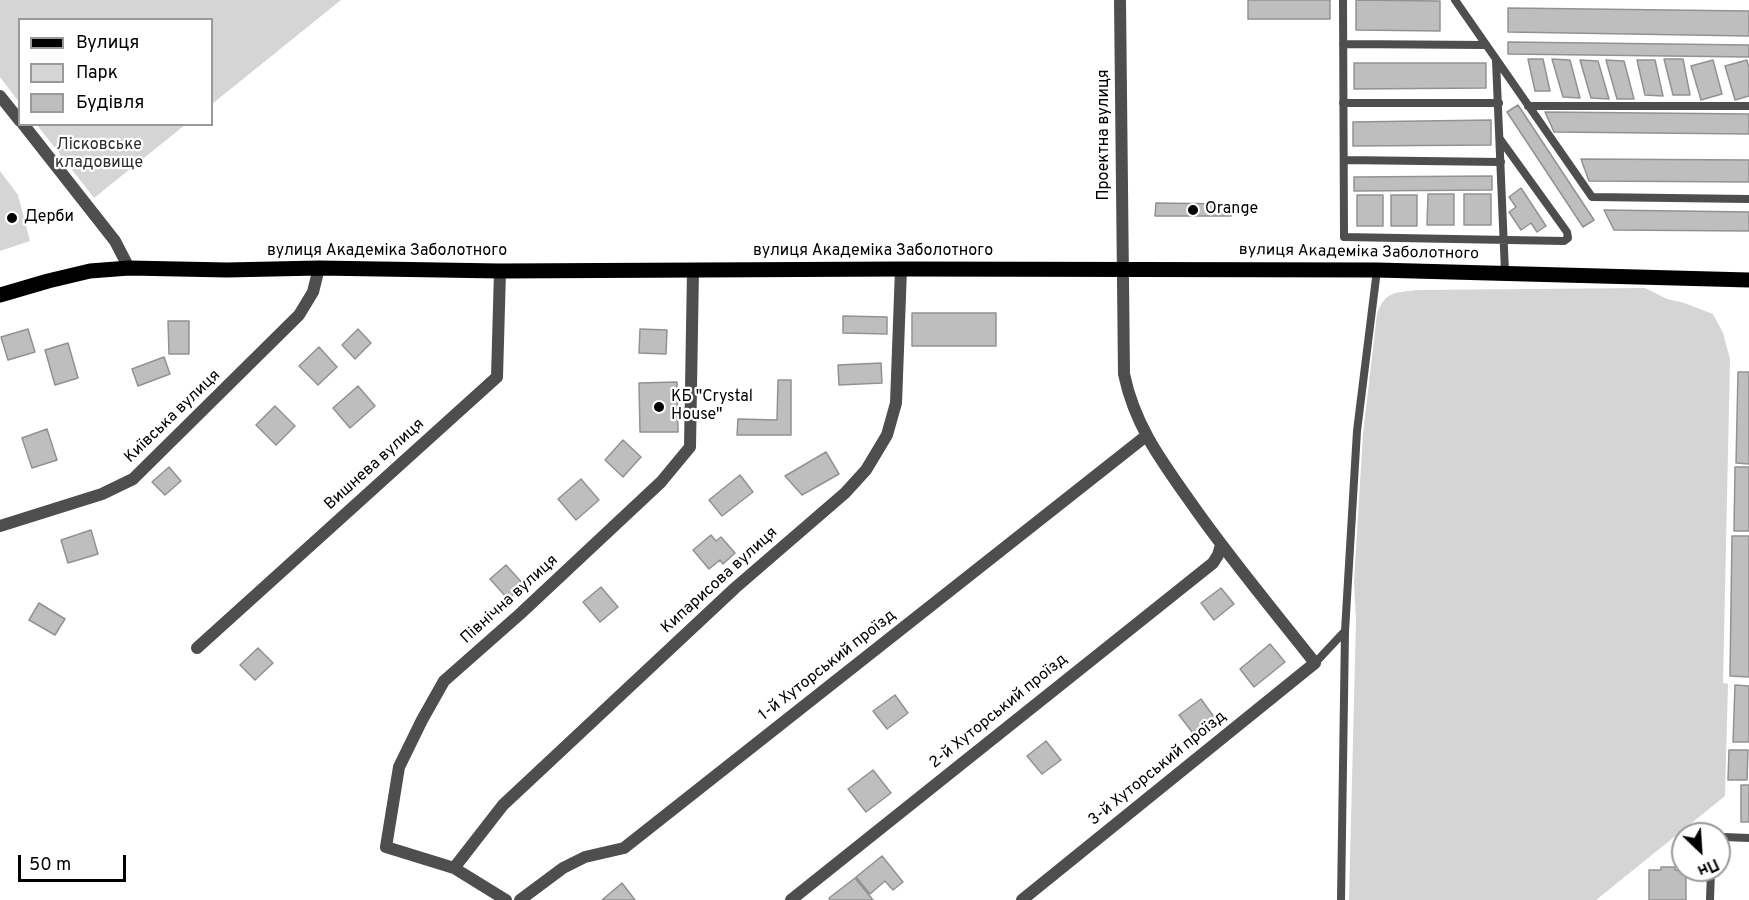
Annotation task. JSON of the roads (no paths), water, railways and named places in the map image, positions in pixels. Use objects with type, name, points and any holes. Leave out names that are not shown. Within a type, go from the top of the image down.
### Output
[{"type":"main road","name":"вулиця Академіка Заболотного","points":[[0,295],[48,280],[90,271],[129,268],[500,271],[1377,270],[1749,280]]},
{"type":"street","name":"Проектна вулиця","points":[[1120,0],[1124,374],[1132,406],[1146,436],[1221,545],[1315,663]]},
{"type":"street","points":[[0,96],[18,118]]},
{"type":"street","points":[[24,126],[116,241],[129,268]]},
{"type":"street","name":"Київська вулиця","points":[[0,526],[102,494],[134,479],[299,315],[313,292],[319,268]]},
{"type":"street","name":"Кипарисова вулиця","points":[[454,868],[503,805],[727,595],[845,493],[866,470],[887,435],[896,403],[901,269]]},
{"type":"street","name":"Північна вулиця","points":[[506,900],[454,868],[386,847],[399,767],[444,681],[520,614],[661,482],[690,447],[693,270]]},
{"type":"street","name":"Вишнева вулиця","points":[[197,648],[497,377],[500,271]]},
{"type":"street","name":"1-й Хуторський проїзд","points":[[520,900],[562,868],[585,857],[624,848],[1146,436]]},
{"type":"street","name":"2-й Хуторський проїзд","points":[[791,900],[1213,563],[1221,545]]},
{"type":"street","name":"3-й Хуторський проїзд","points":[[1022,900],[1315,663]]},
{"type":"lane","points":[[1343,0],[1344,237],[1566,240],[1568,236],[1500,139]]},
{"type":"lane","points":[[1455,0],[1592,196],[1749,199]]},
{"type":"lane","points":[[1343,44],[1486,45]]},
{"type":"lane","points":[[1496,59],[1505,272]]},
{"type":"lane","points":[[1344,103],[1499,104]]},
{"type":"lane","points":[[1528,106],[1749,106]]},
{"type":"lane","points":[[1344,160],[1501,162]]},
{"type":"lane","points":[[1341,900],[1345,631],[1357,431],[1377,270]]},
{"type":"lane","points":[[1315,663],[1345,631]]},
{"type":"lane","points":[[1731,837],[1749,838]]},
{"type":"lane","points":[[1710,900],[1711,882]]},
{"type":"place","name":"Orange","points":[[1193,210]]},
{"type":"place","name":"Дерби","points":[[12,218]]},
{"type":"place","name":"КБ \"Crystal House\"","points":[[659,407]]},
{"type":"park label","name":"Лісковське кладовище","points":[[99,155]]}]
